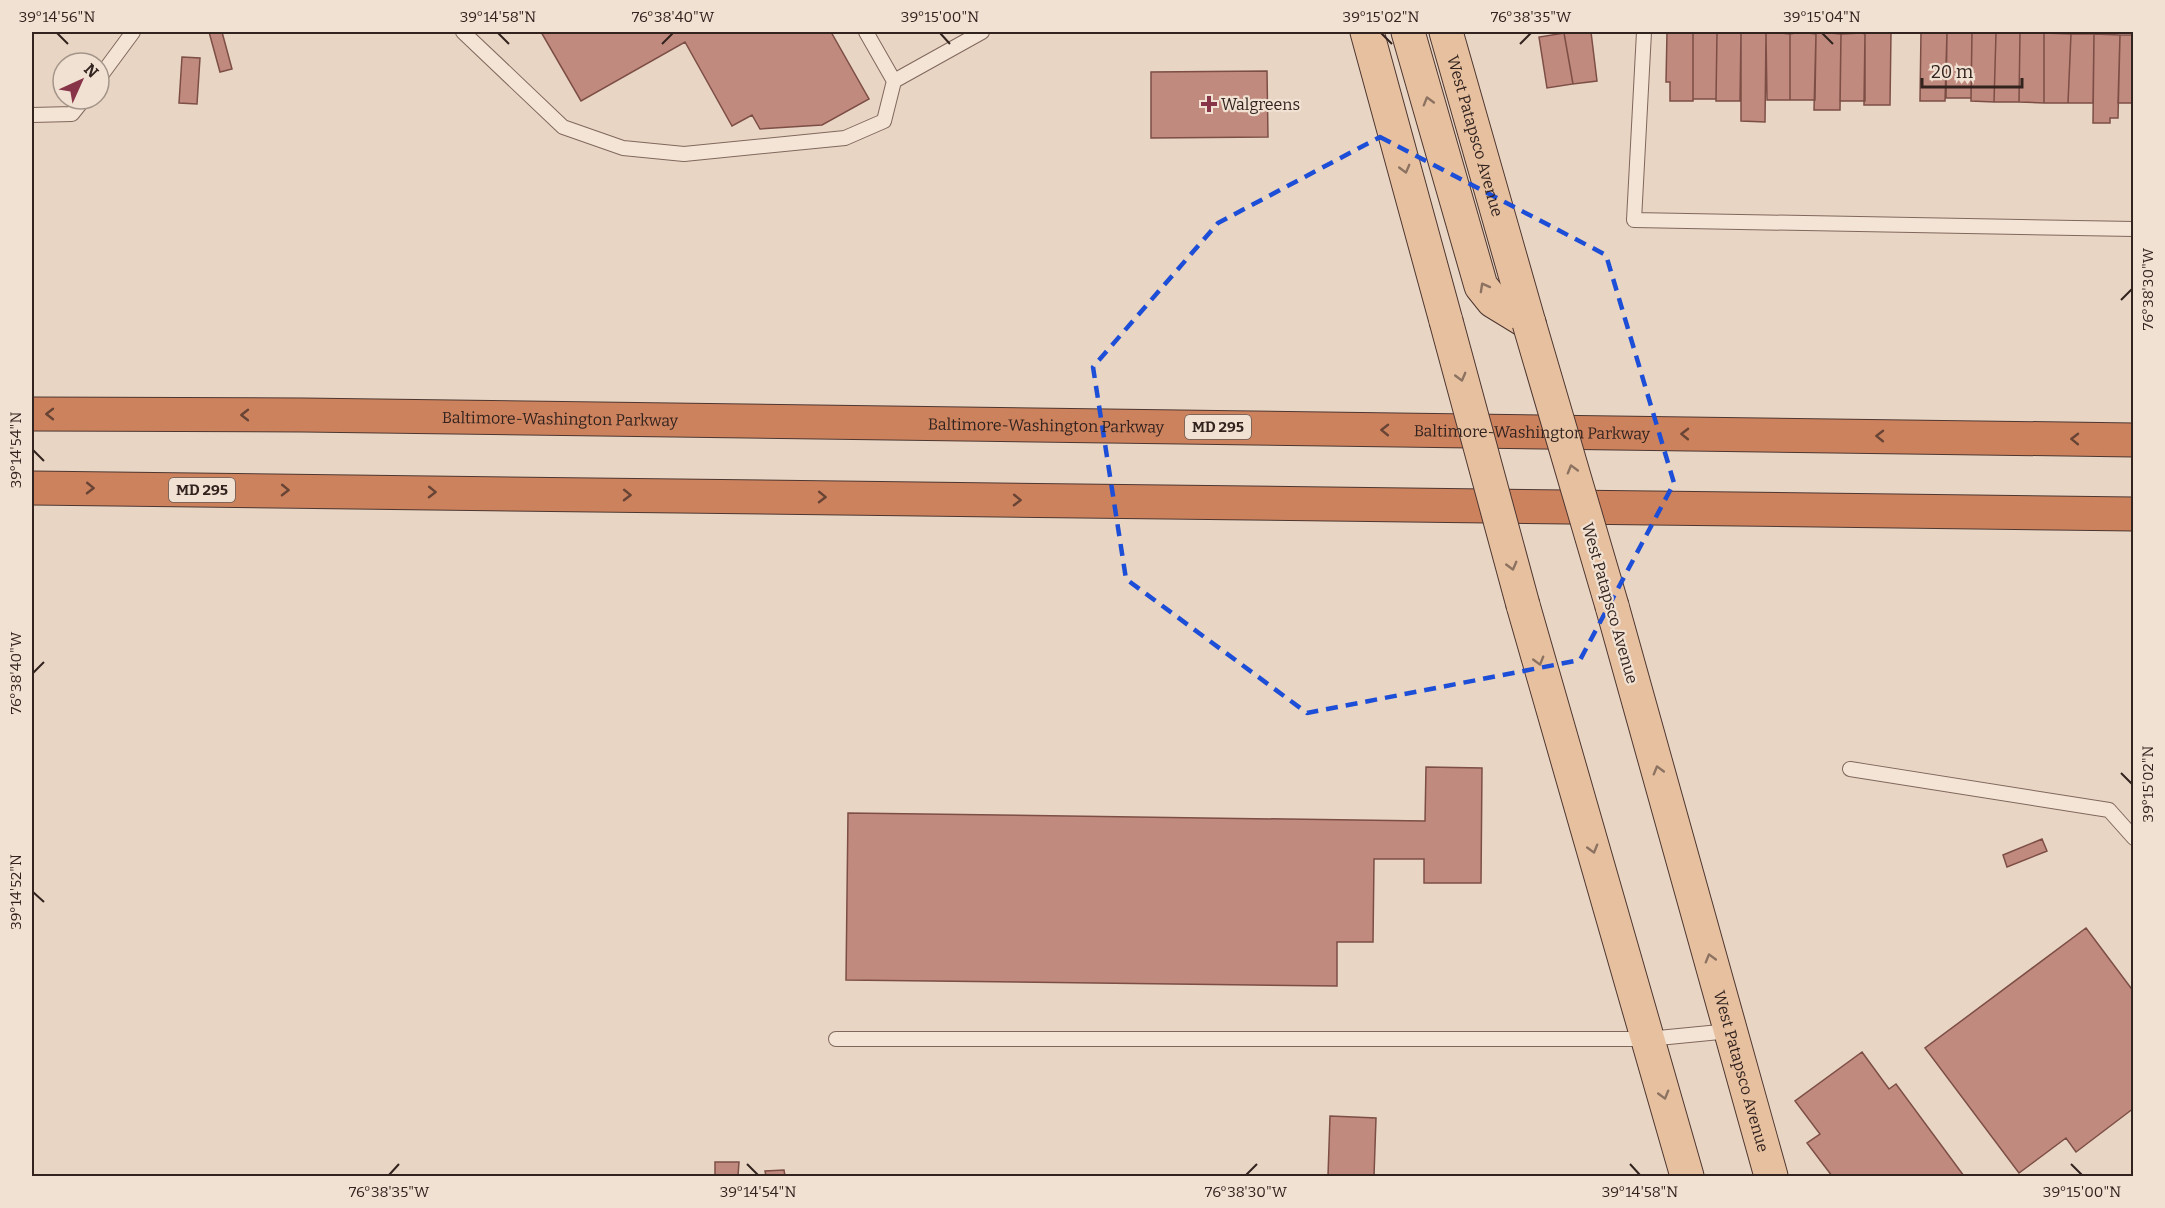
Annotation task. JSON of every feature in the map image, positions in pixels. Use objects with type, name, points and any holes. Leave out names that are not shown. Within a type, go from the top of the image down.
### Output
[{"type":"highway","name":"Baltimore-Washington Parkway","points":[[32,414],[292,415],[2133,440]]},
{"type":"highway","name":"MD 295","points":[[32,488],[2133,514]]},
{"type":"main road","points":[[1367,32],[1523,605],[1687,1176]]},
{"type":"main road","points":[[1408,32],[1481,286],[1493,300],[1529,323]]},
{"type":"main road","name":"West Patapsco Avenue","points":[[1446,32],[1612,606],[1771,1176]]},
{"type":"lane","points":[[111,62],[133,32]]},
{"type":"lane","points":[[463,32],[563,127],[623,148],[684,154],[845,138],[884,121],[894,81],[866,32]]},
{"type":"lane","points":[[894,81],[982,32]]},
{"type":"lane","points":[[1644,32],[1634,220],[2133,229]]},
{"type":"lane","points":[[32,115],[72,114],[74,111]]},
{"type":"lane","points":[[1850,769],[2109,810],[2133,838]]},
{"type":"lane","points":[[836,1039],[1648,1039],[1730,1031]]},
{"type":"highlighted area","points":[[1380,137],[1606,255],[1674,483],[1580,660],[1307,713],[1126,579],[1093,367],[1218,223]]},
{"type":"building","points":[[209,32],[222,32],[232,69],[220,72]]},
{"type":"building","points":[[541,32],[831,32],[869,99],[822,125],[760,129],[752,115],[732,126],[685,42],[581,101]]},
{"type":"building","points":[[1591,32],[1597,81],[1573,84],[1564,33]]},
{"type":"building","points":[[1667,32],[1693,32],[1693,101],[1670,101],[1670,82],[1666,82]]},
{"type":"building","points":[[1693,32],[1717,32],[1716,99],[1693,99]]},
{"type":"building","points":[[1717,32],[1741,32],[1740,101],[1716,101]]},
{"type":"building","points":[[1741,32],[1766,33],[1765,122],[1741,121]]},
{"type":"building","points":[[1801,32],[1816,34],[1815,100],[1790,100],[1790,34]]},
{"type":"building","points":[[1819,32],[1841,34],[1840,110],[1814,110],[1816,34]]},
{"type":"building","points":[[1865,32],[1891,32],[1890,105],[1864,105]]},
{"type":"building","points":[[1921,32],[1947,32],[1945,101],[1920,101]]},
{"type":"building","points":[[1947,32],[1972,32],[1971,98],[1946,98]]},
{"type":"building","points":[[1972,32],[1996,33],[1994,102],[1971,101]]},
{"type":"building","points":[[1564,33],[1573,84],[1547,88],[1539,37]]},
{"type":"building","points":[[1766,33],[1790,34],[1790,100],[1767,100]]},
{"type":"building","points":[[1996,33],[2020,33],[2019,102],[1994,102]]},
{"type":"building","points":[[2020,33],[2044,33],[2044,103],[2019,102]]},
{"type":"building","points":[[2044,33],[2071,34],[2068,103],[2044,103]]},
{"type":"building","points":[[1841,34],[1865,34],[1865,101],[1840,101]]},
{"type":"building","points":[[2071,34],[2094,34],[2093,103],[2068,103]]},
{"type":"building","points":[[2094,34],[2120,35],[2118,118],[2110,118],[2110,123],[2093,123]]},
{"type":"building","points":[[2120,35],[2134,35],[2134,103],[2118,103]]},
{"type":"building","points":[[182,57],[200,58],[197,104],[179,103]]},
{"type":"building","name":"Walgreens","points":[[1267,71],[1268,137],[1151,138],[1151,72]]},
{"type":"building","points":[[1426,767],[1482,768],[1481,883],[1424,883],[1424,859],[1374,859],[1373,942],[1337,942],[1337,986],[846,980],[848,813],[1425,821]]},
{"type":"building","points":[[2042,839],[2047,851],[2007,867],[2003,855]]},
{"type":"building","points":[[2086,928],[2134,992],[2134,1108],[2076,1152],[2066,1138],[2019,1173],[1925,1048]]},
{"type":"building","points":[[1862,1052],[1889,1089],[1896,1084],[1964,1176],[1832,1176],[1807,1143],[1820,1134],[1795,1101]]},
{"type":"building","points":[[1330,1116],[1376,1118],[1374,1176],[1328,1176]]},
{"type":"building","points":[[715,1162],[739,1162],[738,1176],[715,1176]]},
{"type":"building","points":[[784,1170],[785,1176],[766,1176],[765,1171]]},
{"type":"place","name":"Walgreens","points":[[1209,104]]}]
